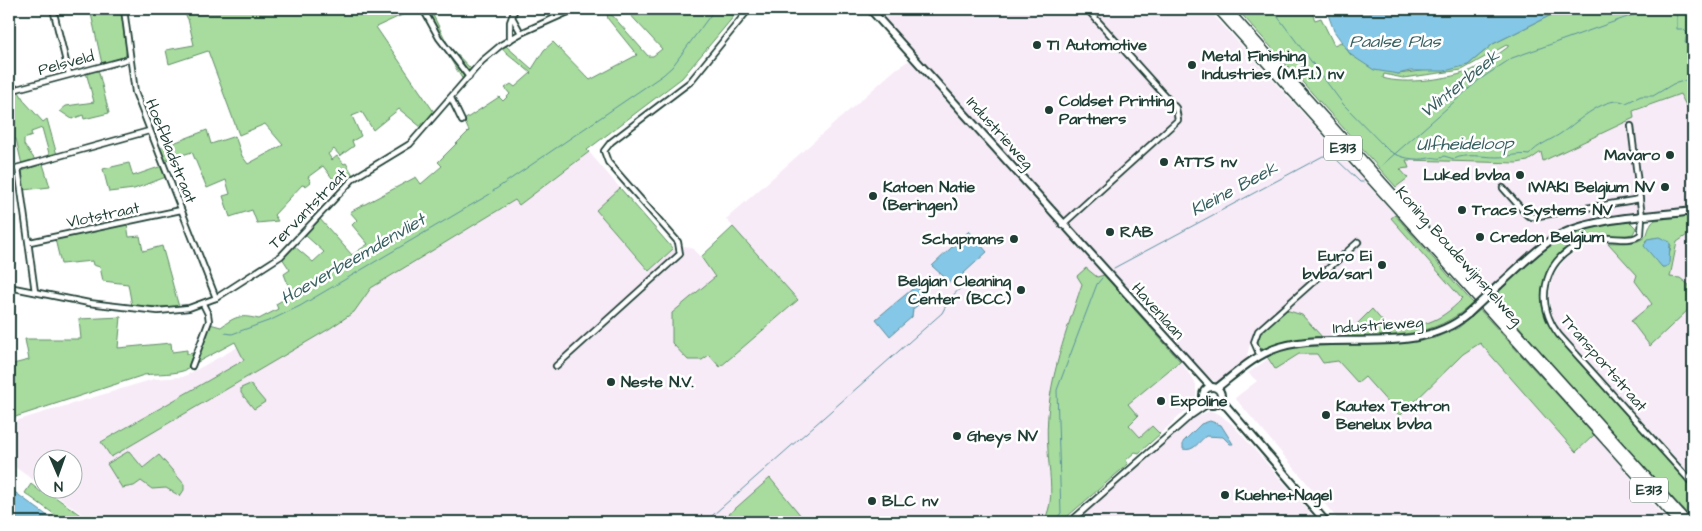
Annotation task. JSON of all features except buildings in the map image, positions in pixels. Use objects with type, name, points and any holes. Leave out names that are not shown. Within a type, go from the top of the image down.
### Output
[{"type":"highway","name":"Koning Boudewijnsnelweg","points":[[1218,9],[1678,522]]},
{"type":"highway","name":"Koning Boudewijnsnelweg","points":[[1227,9],[1687,522]]},
{"type":"main road","name":"Industrieweg","points":[[870,9],[1109,276]]},
{"type":"main road","name":"Industrieweg","points":[[1205,398],[1217,395],[1238,373],[1260,356],[1291,345],[1423,336],[1449,328],[1468,314],[1539,250],[1565,233],[1595,223],[1693,211]]},
{"type":"main road","name":"Havenlaan","points":[[1109,276],[1217,395],[1239,423],[1326,522]]},
{"type":"main road","name":"Havenlaan","points":[[1188,364],[1205,398]]},
{"type":"main road","points":[[1205,398],[1217,395]]},
{"type":"street","points":[[53,9],[69,74]]},
{"type":"street","name":"Hoefbladstraat","points":[[124,9],[129,59],[135,92],[216,298]]},
{"type":"street","points":[[423,9],[439,38],[469,77]]},
{"type":"street","points":[[510,40],[511,16],[515,9]]},
{"type":"street","name":"Tervantstraat","points":[[9,287],[89,303],[150,311],[181,310],[216,298],[281,256],[342,188],[360,174],[410,144],[482,61],[521,33],[575,9]]},
{"type":"street","points":[[556,366],[680,254],[678,242],[608,162],[604,151],[611,142],[690,82],[749,9]]},
{"type":"street","points":[[1062,225],[1178,120],[1176,108],[1087,9]]},
{"type":"street","points":[[511,16],[521,33]]},
{"type":"street","name":"Pelsveld","points":[[9,91],[129,59]]},
{"type":"street","points":[[451,98],[462,121]]},
{"type":"street","points":[[1631,126],[1642,217]]},
{"type":"street","points":[[9,170],[149,131]]},
{"type":"street","points":[[18,168],[30,242],[35,292]]},
{"type":"street","points":[[1503,188],[1527,215],[1537,218],[1640,199]]},
{"type":"street","name":"Vlotstraat","points":[[30,242],[181,210]]},
{"type":"street","name":"Transportstraat","points":[[1642,217],[1642,231],[1637,237],[1590,240],[1578,244],[1566,252],[1549,275],[1546,288],[1546,309],[1551,323],[1559,335],[1693,484]]},
{"type":"street","points":[[1260,356],[1254,342],[1258,331],[1358,242]]},
{"type":"street","points":[[192,366],[209,321],[208,314],[202,304]]},
{"type":"street","points":[[1070,522],[1187,419],[1205,398]]},
{"type":"shaded area","points":[[874,9],[1208,9],[1395,215],[1392,219],[1462,298],[1452,309],[1435,321],[1422,326],[1389,329],[1372,309],[1343,338],[1323,338],[1302,315],[1258,335],[1250,344],[1246,359],[1234,371],[1217,383],[1197,369]]},
{"type":"shaded area","points":[[908,61],[913,62],[944,96],[944,100],[955,109],[1070,237],[1078,249],[1104,275],[1082,283],[1055,367],[1047,448],[1051,487],[1049,513],[1043,522],[806,522],[770,478],[720,522],[93,522],[60,498],[82,498],[82,448],[32,448],[32,479],[9,463],[9,423],[154,379],[183,377],[238,347],[244,360],[101,441],[111,457],[329,329],[354,312],[371,288],[516,200],[519,205],[589,152],[620,188],[596,210],[648,271],[673,249],[685,246],[694,249],[715,277],[672,313],[672,343],[688,360],[709,354],[721,367],[798,300],[726,219],[896,69]]},
{"type":"shaded area","points":[[1680,94],[1693,119],[1693,208],[1604,219],[1573,226],[1546,240],[1487,290],[1396,187],[1408,178],[1399,168],[1405,160],[1517,163],[1528,161],[1541,152],[1543,161],[1634,118],[1633,112]]},
{"type":"shaded area","points":[[1693,231],[1693,477],[1561,331],[1552,315],[1549,295],[1553,276],[1566,258],[1588,245],[1608,243],[1637,275],[1635,281],[1652,304],[1650,346],[1670,277],[1677,242]]},
{"type":"shaded area","points":[[1480,342],[1576,451],[1594,435],[1668,522],[1340,522],[1235,398],[1257,381],[1248,373],[1268,359],[1275,369],[1299,354],[1318,354],[1323,363],[1338,361],[1358,383],[1364,377],[1463,353]]},
{"type":"shaded area","points":[[1180,361],[1196,384],[1196,398],[1193,404],[1160,434],[1152,426],[1140,437],[1128,425],[1127,404]]},
{"type":"shaded area","points":[[1211,411],[1219,414],[1232,424],[1318,522],[1073,522],[1189,419]]},
{"type":"green space","points":[[90,9],[123,9],[127,48],[125,58],[102,64]]},
{"type":"green space","points":[[181,9],[415,9],[376,27],[434,112],[421,127],[399,109],[373,130],[362,112],[352,116],[361,136],[352,141],[354,146],[340,156],[334,149],[328,154],[332,160],[337,156],[344,164],[346,163],[353,175],[339,187],[323,166],[308,177],[311,182],[306,186],[302,185],[274,215],[278,221],[257,223],[252,210],[230,217],[223,196],[230,194],[226,180],[207,188],[192,152],[163,161],[158,149],[207,130],[211,144],[235,136],[242,156],[248,164],[283,145],[265,124],[239,135],[208,51],[169,64],[166,50],[194,45],[188,19]]},
{"type":"green space","points":[[420,9],[430,9],[448,45],[472,70],[463,80]]},
{"type":"green space","points":[[579,9],[583,9],[526,34],[506,46],[532,69],[544,50],[553,42],[590,80],[637,55],[608,19],[607,14],[612,15],[648,56],[653,56],[662,49],[625,9],[740,9],[682,78],[587,150],[589,152],[519,205],[515,200],[371,288],[354,312],[329,329],[111,457],[101,442],[244,360],[235,342],[194,364],[210,324],[221,327],[239,317],[259,319],[278,309],[276,304],[286,298],[284,290],[289,287],[284,274],[290,270],[282,258],[294,246],[313,262],[324,252],[305,235],[319,218],[352,255],[368,244],[352,225],[357,220],[350,212],[416,177],[421,184],[442,166],[438,162],[469,131],[464,120],[499,97],[503,101],[510,94],[505,88],[511,84],[515,87],[531,73],[501,48],[525,33]]},
{"type":"green space","points":[[1237,9],[1310,9],[1315,20],[1321,18],[1334,45],[1341,42],[1351,55],[1398,74],[1468,65],[1493,44],[1563,9],[1693,9],[1693,119],[1680,94],[1633,111],[1634,118],[1543,161],[1541,152],[1528,161],[1517,163],[1406,160],[1409,168],[1400,169],[1408,178],[1396,187]],"holes":[[[1508,44],[1508,47],[1477,68],[1452,76],[1415,81],[1383,78],[1384,74],[1403,78],[1462,70]]]},
{"type":"green space","points":[[98,69],[109,113],[84,119],[83,115],[72,119],[60,111],[66,106],[94,102],[86,72]]},
{"type":"green space","points":[[18,90],[25,102],[43,122],[47,119],[57,155],[50,157],[42,128],[31,132],[32,136],[24,139],[24,145],[36,161],[22,165],[16,139],[9,140],[9,93]]},
{"type":"green space","points":[[129,163],[133,176],[162,166],[166,177],[134,189],[109,192],[103,169]]},
{"type":"green space","points":[[43,164],[50,187],[23,190],[22,171]]},
{"type":"green space","points":[[620,188],[673,249],[649,271],[596,210]]},
{"type":"green space","points":[[1395,215],[1473,303],[1443,324],[1427,329],[1396,335],[1343,338],[1372,309],[1389,329],[1401,328],[1420,325],[1437,319],[1462,299],[1391,218]]},
{"type":"green space","points":[[1693,215],[1693,231],[1677,242],[1670,277],[1680,278],[1689,285],[1691,300],[1688,310],[1650,346],[1631,321],[1652,304],[1635,281],[1637,275],[1608,243],[1629,243],[1640,240],[1647,234],[1655,220]],"holes":[[[1653,238],[1671,245],[1667,266],[1662,267],[1645,241]]]},
{"type":"green space","points":[[1630,222],[1636,228],[1633,234],[1587,239],[1572,245],[1560,254],[1546,278],[1545,307],[1549,322],[1556,336],[1693,489],[1693,520],[1564,379],[1494,297],[1534,258],[1568,235],[1587,228]]},
{"type":"green space","points":[[127,224],[129,237],[140,236],[143,251],[162,246],[179,307],[132,306],[128,284],[103,281],[100,267],[93,265],[92,261],[61,264],[55,239]]},
{"type":"green space","points":[[733,227],[798,300],[720,367],[709,355],[702,360],[688,360],[672,343],[672,313],[715,277],[701,257]]},
{"type":"green space","points":[[1086,268],[1097,277],[1104,275],[1180,361],[1128,404],[1138,416],[1129,425],[1140,437],[1152,426],[1160,434],[1139,453],[1135,452],[1126,460],[1128,464],[1061,522],[1043,522],[1051,497],[1047,429],[1052,387],[1062,345],[1082,284],[1077,276]]},
{"type":"green space","points":[[1286,310],[1302,315],[1323,338],[1287,341],[1262,349],[1258,345],[1258,335]]},
{"type":"green space","points":[[1480,310],[1594,435],[1576,452],[1480,343],[1463,354],[1400,416],[1365,377],[1358,383],[1338,361],[1323,363],[1317,354],[1299,354],[1275,369],[1266,355],[1293,347],[1394,343],[1435,338],[1458,328]]},
{"type":"green space","points":[[121,317],[118,348],[171,343],[172,352],[187,350],[187,354],[193,353],[188,369],[172,373],[144,375],[9,419],[9,365],[29,360],[25,339],[81,339],[79,319]]},
{"type":"green space","points":[[250,384],[265,402],[254,409],[241,393],[241,388]]},
{"type":"green space","points":[[129,451],[143,468],[159,455],[184,484],[184,490],[180,496],[166,488],[152,489],[141,481],[134,486],[122,488],[107,464]]},
{"type":"green space","points":[[770,478],[806,522],[720,522]]},
{"type":"green space","points":[[31,484],[32,498],[57,498],[90,522],[65,522],[25,493]]},
{"type":"water","name":"Paalse Plas","points":[[1326,9],[1563,9],[1493,44],[1468,65],[1445,71],[1410,71],[1398,74],[1374,70],[1351,55],[1334,31]]},
{"type":"water","points":[[969,231],[987,252],[952,284],[932,266]]},
{"type":"water","points":[[1659,237],[1670,242],[1669,265],[1665,267],[1662,267],[1644,246],[1647,239]]},
{"type":"water","points":[[916,286],[926,299],[913,309],[912,317],[890,336],[876,319]]},
{"type":"water","points":[[1210,421],[1221,425],[1233,444],[1230,444],[1223,437],[1206,436],[1193,448],[1183,449],[1183,442],[1201,424]]},
{"type":"water","points":[[9,488],[56,522],[9,522]]},
{"type":"waterway","name":"Hoeverbeemdenvliet","points":[[493,191],[663,75],[672,67],[715,9]]},
{"type":"waterway","name":"Ulfheideloop","points":[[1272,9],[1343,104],[1388,150],[1408,158],[1439,158],[1444,156],[1454,159],[1469,156],[1529,155],[1602,105],[1619,101],[1626,103],[1641,96],[1653,96],[1673,84],[1691,79],[1693,76]]},
{"type":"waterway","name":"Winterbeek","points":[[1381,166],[1479,80],[1512,58],[1650,9]]},
{"type":"waterway","name":"Ulfheideloop","points":[[1673,9],[1677,17],[1677,29],[1683,29],[1687,33],[1685,43],[1688,43],[1691,34],[1693,43]]},
{"type":"waterway","name":"Kleine Beek","points":[[1114,268],[1323,156],[1335,158],[1360,182],[1363,182]]},
{"type":"waterway","name":"Hoeverbeemdenvliet","points":[[225,333],[232,334],[271,320],[300,306],[490,194]]},
{"type":"waterway","name":"Kleine Beek","points":[[1054,522],[1061,513],[1057,390],[1097,284],[1102,278]]},
{"type":"waterway","points":[[705,522],[942,313],[950,298],[965,284]]},
{"type":"place","name":"TI Automotive","points":[[1037,45]]},
{"type":"place","name":"Metal Finishing Industries (M.F.I.) nv","points":[[1192,65]]},
{"type":"place","name":"Coldset Printing Partners","points":[[1049,110]]},
{"type":"place","name":"Mavaro","points":[[1670,155]]},
{"type":"place","name":"ATTS nv","points":[[1164,162]]},
{"type":"place","name":"Luked bvba","points":[[1520,175]]},
{"type":"place","name":"IWAKI Belgium NV","points":[[1665,187]]},
{"type":"place","name":"Katoen Natie (Beringen)","points":[[873,196]]},
{"type":"place","name":"Tracs Systems NV","points":[[1462,210]]},
{"type":"place","name":"RAB","points":[[1110,232]]},
{"type":"place","name":"Credon Belgium","points":[[1480,237]]},
{"type":"place","name":"Schapmans","points":[[1014,239]]},
{"type":"place","name":"Euro Ei bvba/sarl","points":[[1382,265]]},
{"type":"place","name":"Belgian Cleaning Center (BCC)","points":[[1021,290]]},
{"type":"place","name":"Neste N.V.","points":[[611,382]]},
{"type":"place","name":"Expoline","points":[[1161,401]]},
{"type":"place","name":"Kautex Textron Benelux bvba","points":[[1326,415]]},
{"type":"place","name":"Gheys NV","points":[[957,436]]},
{"type":"place","name":"Kuehne+Nagel","points":[[1225,495]]},
{"type":"place","name":"BLC nv","points":[[872,501]]}]
